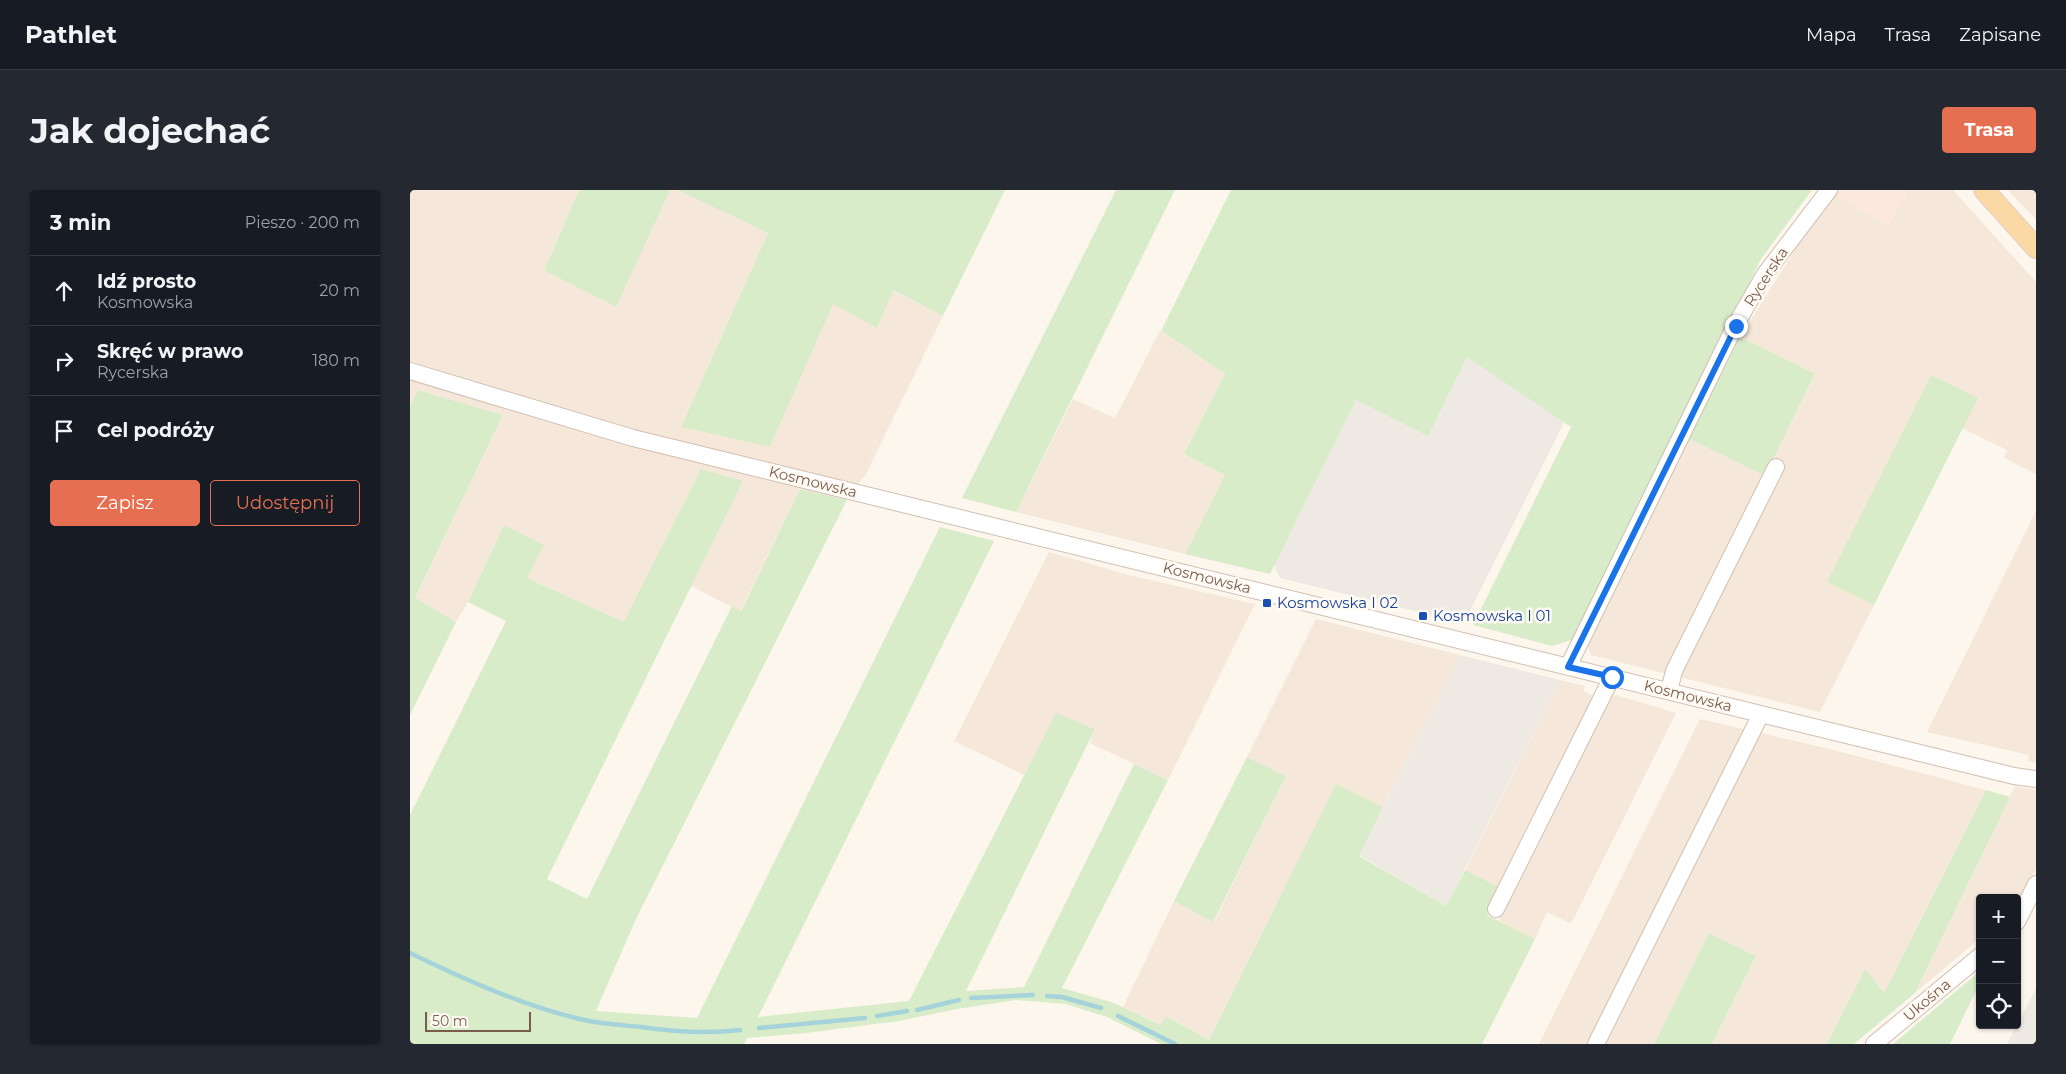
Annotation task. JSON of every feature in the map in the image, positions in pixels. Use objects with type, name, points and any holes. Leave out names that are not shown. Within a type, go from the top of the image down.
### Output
[{"type":"main road","points":[[1984,190],[2036,248]]},
{"type":"street","name":"Rycerska","points":[[1568,667],[1736,326],[1764,274],[1829,190]]},
{"type":"street","name":"Kosmowska","points":[[410,371],[633,438],[2014,776],[2036,779]]},
{"type":"street","points":[[1669,691],[1674,671],[1776,467]]},
{"type":"street","points":[[1496,909],[1612,677]]},
{"type":"street","points":[[1596,1044],[1761,714]]},
{"type":"street","points":[[2021,914],[2036,884]]},
{"type":"street","name":"Ukośna","points":[[1874,1044],[1976,959]]},
{"type":"shaded area","points":[[410,190],[579,190],[544,269],[615,307],[670,190],[677,190],[768,233],[681,427],[770,447],[833,303],[892,290],[943,316],[866,474],[847,500],[800,489],[740,611],[691,586],[743,481],[624,622],[527,578],[504,525],[468,602],[456,622],[415,599],[503,415],[418,390],[410,406]]},
{"type":"shaded area","points":[[1837,190],[1908,190],[1889,225],[1834,194]]},
{"type":"shaded area","points":[[1908,190],[1953,190],[2036,282],[2036,474],[2004,458],[2007,450],[1962,428],[1977,398],[1931,375],[1828,582],[1874,605],[1820,712],[1591,655],[1587,645],[1689,439],[1765,476],[1815,375],[1740,337],[1814,220],[1834,194],[1889,225]]},
{"type":"shaded area","points":[[2008,190],[2036,190],[2036,219],[2021,204]]},
{"type":"shaded area","points":[[1160,331],[1225,374],[1184,454],[1225,475],[1185,554],[1016,512],[1073,399],[1115,418]]},
{"type":"shaded area","points":[[1467,357],[1565,421],[1464,623],[1280,578],[1274,565],[1356,400]]},
{"type":"shaded area","points":[[2036,511],[2036,763],[2028,761],[2029,755],[1927,732]]},
{"type":"shaded area","points":[[1049,552],[1125,574],[1255,604],[1168,780],[1090,743],[1095,729],[1057,714],[1024,775],[954,741]]},
{"type":"shaded area","points":[[1316,619],[1460,655],[1383,807],[1336,784],[1209,1040],[1167,1016],[1162,1025],[1123,1007],[1174,901],[1214,922],[1286,776],[1247,757]]},
{"type":"shaded area","points":[[1460,655],[1560,680],[1446,906],[1359,855]]},
{"type":"shaded area","points":[[1560,680],[1585,686],[1583,691],[1596,697],[1501,888],[1465,870]]},
{"type":"shaded area","points":[[1616,695],[1676,713],[1571,924],[1547,912],[1535,939],[1499,920],[1608,699]]},
{"type":"shaded area","points":[[1700,719],[1744,729],[1587,1044],[1539,1044]]},
{"type":"shaded area","points":[[1761,733],[1986,790],[1884,993],[1865,969],[1827,1044],[1712,1044],[1756,956],[1709,933],[1654,1044],[1606,1044]]},
{"type":"shaded area","points":[[2015,786],[2036,790],[2036,869],[2021,898],[2021,894],[1976,894],[1976,941],[1915,993]]},
{"type":"shaded area","points":[[2036,988],[2036,1044],[2007,1044],[2015,1029],[2021,1029],[2021,1017]]},
{"type":"green space","points":[[579,190],[670,190],[616,307],[544,270]]},
{"type":"green space","points":[[677,190],[1005,190],[943,316],[893,290],[877,328],[833,304],[770,447],[681,427],[768,233]]},
{"type":"green space","points":[[1116,190],[1175,190],[1016,512],[962,498]]},
{"type":"green space","points":[[1231,190],[1812,190],[1761,259],[1574,639],[1552,646],[1473,625],[1571,427],[1467,357],[1428,436],[1356,400],[1270,574],[1185,554],[1225,475],[1184,454],[1225,374],[1161,331]]},
{"type":"green space","points":[[1740,337],[1815,374],[1765,476],[1689,439]]},
{"type":"green space","points":[[1931,375],[1978,398],[1874,605],[1827,582]]},
{"type":"green space","points":[[418,390],[503,415],[415,598],[456,622],[410,715],[410,406]]},
{"type":"green space","points":[[701,469],[743,481],[547,879],[587,899],[732,606],[741,611],[800,489],[847,500],[635,921],[596,1011],[697,1018],[940,527],[994,541],[758,1017],[909,1001],[1056,713],[1095,729],[966,991],[1024,987],[1134,764],[1168,780],[1062,988],[1114,1003],[1161,1025],[1166,1016],[1209,1040],[1336,784],[1383,807],[1359,856],[1446,906],[1465,870],[1501,888],[1487,915],[1535,939],[1482,1044],[1161,1044],[1107,1017],[1066,1004],[1016,1000],[957,1009],[899,1021],[806,1033],[747,1038],[744,1044],[410,1044],[410,815],[506,621],[468,602],[504,525],[544,545],[527,578],[624,622]]},
{"type":"green space","points":[[1247,757],[1286,776],[1213,922],[1174,901]]},
{"type":"green space","points":[[1986,790],[2010,797],[1915,993],[1854,1044],[1827,1044],[1865,969],[1884,993]]},
{"type":"green space","points":[[1709,933],[1756,956],[1712,1044],[1654,1044]]},
{"type":"green space","points":[[1976,974],[1976,991],[1950,1044],[1893,1044]]},
{"type":"waterway","points":[[410,953],[517,1000],[584,1020],[678,1031],[715,1032],[740,1030]]},
{"type":"waterway","points":[[971,998],[1033,995]]},
{"type":"waterway","points":[[1047,996],[1062,997],[1101,1008]]},
{"type":"waterway","points":[[917,1010],[959,1000]]},
{"type":"waterway","points":[[877,1016],[907,1011]]},
{"type":"waterway","points":[[1118,1016],[1175,1044]]},
{"type":"waterway","points":[[759,1028],[865,1018]]},
{"type":"place","name":"Kosmowska I 02","points":[[1267,603]]},
{"type":"place","name":"Kosmowska I 01","points":[[1423,616]]},
{"type":"route","points":[[1612,677],[1568,667],[1736,326]]}]
